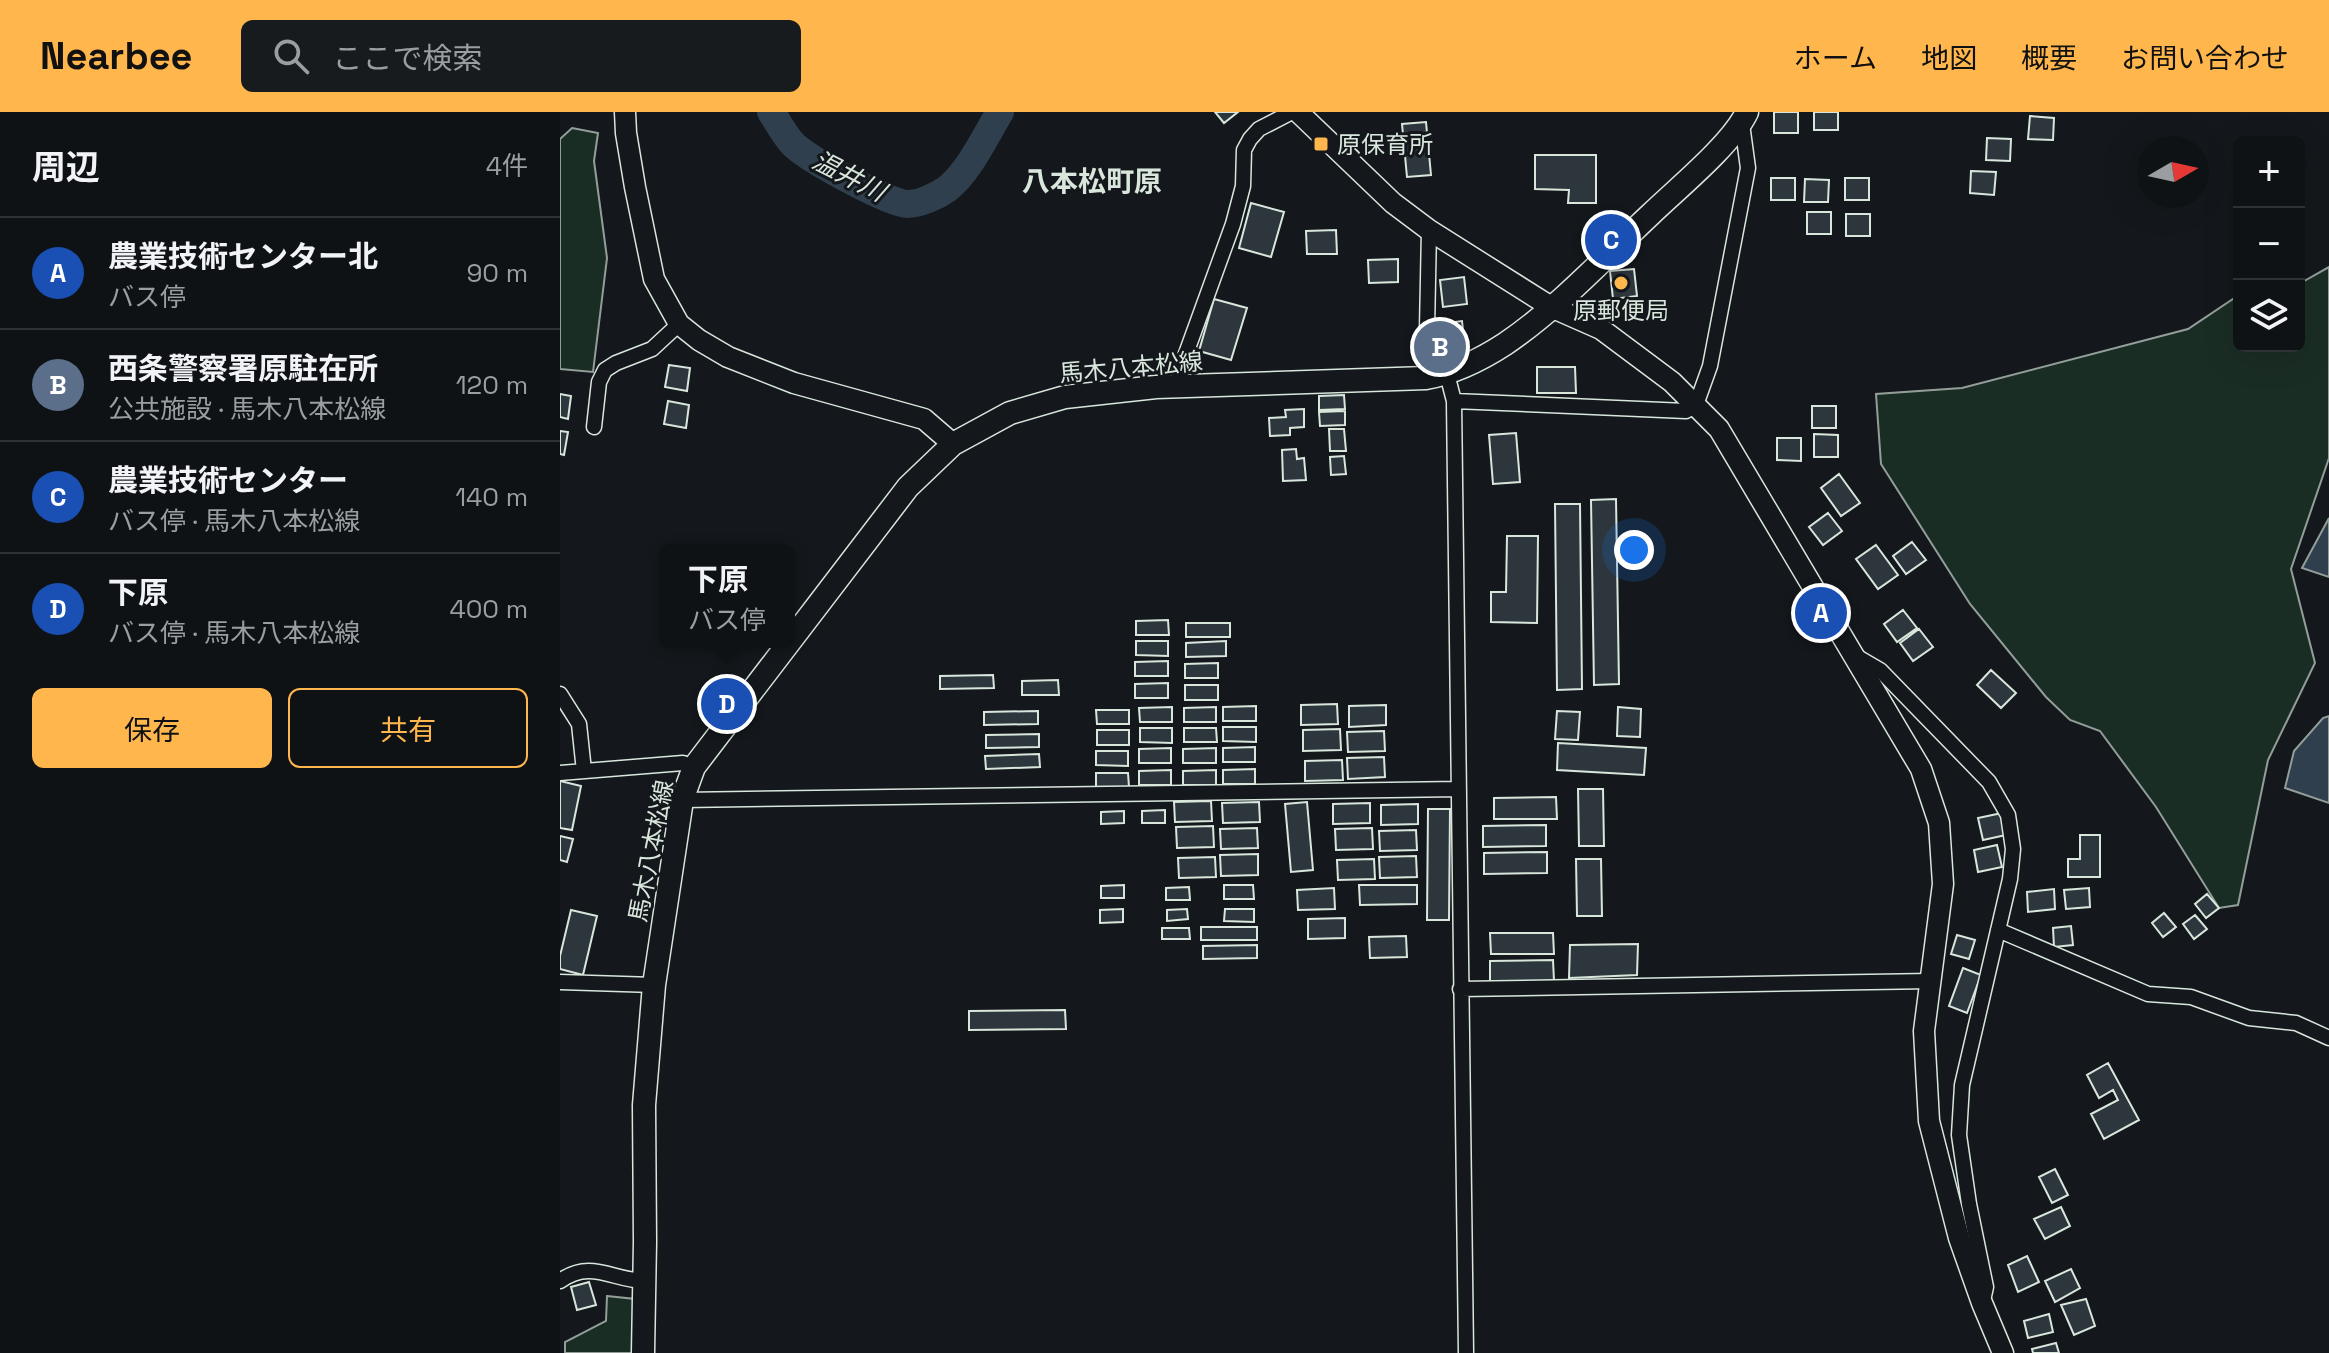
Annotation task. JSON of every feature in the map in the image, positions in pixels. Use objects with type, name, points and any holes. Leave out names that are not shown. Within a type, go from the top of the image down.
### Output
[{"type":"main road","name":"馬木八本松線","points":[[795,635],[908,487],[953,444],[1010,413],[1065,397],[1179,386],[1436,376],[1504,344],[1551,307],[1700,167],[1744,118]]},
{"type":"main road","name":"馬木八本松線","points":[[643,1353],[644,1105],[654,985],[682,800],[694,767],[785,648]]},
{"type":"street","points":[[625,112],[635,187],[654,279],[679,324],[728,357],[794,383],[924,419],[953,444]]},
{"type":"street","points":[[1179,386],[1179,373],[1233,224],[1243,186],[1244,150],[1259,129],[1295,112],[1393,203],[1429,230],[1551,307],[1601,329],[1672,382],[1719,429],[1921,769],[1939,823],[1943,884],[1924,1031],[1929,1121],[1959,1238],[2003,1353]]},
{"type":"street","points":[[1454,401],[1686,411],[1696,405],[1710,366],[1748,168],[1744,118]]},
{"type":"street","points":[[1429,230],[1436,376],[1454,401],[1466,1353]]},
{"type":"street","points":[[594,427],[599,382],[605,370],[652,349],[679,324]]},
{"type":"street","points":[[1852,654],[1880,670],[1979,771],[2008,815],[2013,849],[2010,879],[1962,1085],[1959,1135],[1986,1287],[1982,1303]]},
{"type":"street","points":[[560,694],[579,724],[584,771]]},
{"type":"street","points":[[560,773],[683,763],[694,767]]},
{"type":"street","points":[[682,800],[1459,789]]},
{"type":"street","points":[[1998,930],[2148,994],[2191,997],[2249,1018],[2296,1023],[2329,1038]]},
{"type":"street","points":[[1460,989],[1931,981]]},
{"type":"street","points":[[560,982],[654,985]]},
{"type":"street","points":[[560,1281],[595,1269],[627,1280],[644,1281]]},
{"type":"green space","points":[[572,128],[598,133],[594,161],[607,258],[593,372],[560,369],[560,139]]},
{"type":"green space","points":[[2329,267],[2329,458],[2291,569],[2315,663],[2268,760],[2238,905],[2219,908],[2156,807],[2100,731],[2070,720],[2046,697],[1970,604],[1881,464],[1876,394],[1962,388],[2188,329],[2233,299],[2233,352],[2305,352],[2305,281]]},
{"type":"green space","points":[[607,1296],[635,1299],[632,1353],[565,1353],[565,1342],[606,1321]]},
{"type":"water","points":[[2329,518],[2329,577],[2302,568]]},
{"type":"water","points":[[2329,716],[2329,803],[2285,788],[2294,751],[2323,718]]},
{"type":"building","points":[[1215,112],[1238,112],[1224,123]]},
{"type":"building","points":[[1774,112],[1798,112],[1798,133],[1774,133]]},
{"type":"building","points":[[1814,112],[1838,112],[1838,130],[1814,130]]},
{"type":"building","points":[[2030,116],[2054,118],[2053,140],[2028,139]]},
{"type":"building","points":[[1426,122],[1431,175],[1407,177],[1402,124]]},
{"type":"building","points":[[1987,138],[2011,139],[2010,161],[1986,160]]},
{"type":"building","points":[[1535,155],[1596,155],[1596,203],[1568,203],[1569,190],[1535,189]]},
{"type":"building","points":[[1971,171],[1996,172],[1994,195],[1970,193]]},
{"type":"building","points":[[1771,178],[1795,178],[1795,200],[1771,200]]},
{"type":"building","points":[[1845,178],[1869,178],[1869,200],[1845,200]]},
{"type":"building","points":[[1805,179],[1829,180],[1828,202],[1804,202]]},
{"type":"building","points":[[1251,203],[1284,212],[1271,257],[1239,248]]},
{"type":"building","points":[[1807,212],[1831,212],[1831,234],[1807,234]]},
{"type":"building","points":[[1846,214],[1870,214],[1870,236],[1846,236]]},
{"type":"building","points":[[1336,230],[1337,254],[1307,254],[1306,231]]},
{"type":"building","points":[[1398,259],[1398,282],[1369,283],[1368,260]]},
{"type":"building","points":[[1634,269],[1637,296],[1613,299],[1610,271]]},
{"type":"building","points":[[1464,277],[1467,304],[1443,307],[1440,280]]},
{"type":"building","points":[[1214,299],[1247,308],[1231,360],[1199,351]]},
{"type":"building","points":[[1462,321],[1465,349],[1441,351],[1438,324]]},
{"type":"building","points":[[669,365],[690,368],[687,391],[665,387]]},
{"type":"building","points":[[1537,367],[1575,367],[1576,393],[1537,393]]},
{"type":"building","points":[[560,394],[571,396],[568,419],[560,417]]},
{"type":"building","points":[[1344,395],[1345,409],[1319,410],[1319,396]]},
{"type":"building","points":[[668,401],[689,405],[686,428],[664,424]]},
{"type":"building","points":[[1812,406],[1836,406],[1836,428],[1812,428]]},
{"type":"building","points":[[1304,409],[1304,427],[1290,428],[1290,435],[1270,436],[1269,418],[1286,417],[1285,410]]},
{"type":"building","points":[[1345,411],[1345,425],[1320,426],[1319,412]]},
{"type":"building","points":[[1329,429],[1344,429],[1346,451],[1330,451]]},
{"type":"building","points":[[560,431],[568,432],[564,455],[560,454]]},
{"type":"building","points":[[1516,433],[1520,482],[1493,484],[1489,435]]},
{"type":"building","points":[[1814,434],[1838,435],[1838,457],[1814,457]]},
{"type":"building","points":[[1777,438],[1801,438],[1801,461],[1777,460]]},
{"type":"building","points":[[1296,449],[1297,459],[1304,458],[1306,480],[1283,481],[1282,450]]},
{"type":"building","points":[[1344,456],[1346,474],[1331,475],[1330,457]]},
{"type":"building","points":[[1839,474],[1860,503],[1841,516],[1821,488]]},
{"type":"building","points":[[1616,499],[1619,684],[1594,685],[1591,500]]},
{"type":"building","points":[[1555,504],[1580,504],[1582,689],[1557,690]]},
{"type":"building","points":[[1828,513],[1842,531],[1823,545],[1809,527]]},
{"type":"building","points":[[1507,536],[1538,536],[1537,623],[1491,622],[1491,592],[1506,592]]},
{"type":"building","points":[[1912,542],[1926,560],[1906,574],[1893,556]]},
{"type":"building","points":[[1876,545],[1898,575],[1878,589],[1856,559]]},
{"type":"building","points":[[1903,610],[1917,628],[1897,642],[1884,624]]},
{"type":"building","points":[[1168,620],[1169,635],[1136,635],[1136,621]]},
{"type":"building","points":[[1186,623],[1230,623],[1230,637],[1186,637]]},
{"type":"building","points":[[1919,629],[1933,647],[1913,661],[1900,643]]},
{"type":"building","points":[[1136,641],[1168,641],[1168,656],[1136,655]]},
{"type":"building","points":[[1226,641],[1226,656],[1186,657],[1186,643]]},
{"type":"building","points":[[1168,661],[1168,676],[1135,676],[1135,662]]},
{"type":"building","points":[[1218,663],[1218,678],[1185,678],[1185,664]]},
{"type":"building","points":[[1991,670],[2016,693],[2001,708],[1977,685]]},
{"type":"building","points":[[993,675],[994,688],[940,689],[940,676]]},
{"type":"building","points":[[1058,680],[1059,695],[1022,695],[1022,681]]},
{"type":"building","points":[[1168,683],[1168,698],[1135,698],[1135,684]]},
{"type":"building","points":[[1185,685],[1218,685],[1218,700],[1185,700]]},
{"type":"building","points":[[1337,704],[1338,724],[1301,725],[1301,705]]},
{"type":"building","points":[[1386,705],[1386,725],[1349,727],[1349,706]]},
{"type":"building","points":[[1256,706],[1256,721],[1223,721],[1223,707]]},
{"type":"building","points":[[1172,707],[1172,722],[1140,722],[1139,708]]},
{"type":"building","points":[[1216,707],[1216,722],[1184,722],[1184,708]]},
{"type":"building","points":[[1618,707],[1641,709],[1640,737],[1617,736]]},
{"type":"building","points":[[1096,710],[1129,710],[1129,724],[1097,724]]},
{"type":"building","points":[[1038,711],[1038,724],[984,725],[984,712]]},
{"type":"building","points":[[1557,711],[1580,712],[1578,740],[1555,739]]},
{"type":"building","points":[[1223,727],[1256,727],[1256,742],[1223,741]]},
{"type":"building","points":[[1140,728],[1172,728],[1172,743],[1140,742]]},
{"type":"building","points":[[1184,728],[1216,728],[1217,742],[1184,742]]},
{"type":"building","points":[[1340,729],[1341,750],[1303,751],[1303,730]]},
{"type":"building","points":[[1097,730],[1129,730],[1129,745],[1097,745]]},
{"type":"building","points":[[1384,731],[1385,751],[1348,752],[1347,732]]},
{"type":"building","points":[[1039,734],[1039,747],[986,748],[986,735]]},
{"type":"building","points":[[1558,743],[1646,748],[1644,775],[1557,770]]},
{"type":"building","points":[[1255,747],[1255,762],[1223,762],[1223,748]]},
{"type":"building","points":[[1171,748],[1171,763],[1139,763],[1139,749]]},
{"type":"building","points":[[1216,748],[1216,763],[1183,763],[1183,749]]},
{"type":"building","points":[[1096,751],[1128,751],[1128,766],[1096,765]]},
{"type":"building","points":[[1039,754],[1040,767],[986,769],[985,756]]},
{"type":"building","points":[[1384,757],[1385,777],[1348,779],[1347,758]]},
{"type":"building","points":[[1342,760],[1343,780],[1305,781],[1305,761]]},
{"type":"building","points":[[1255,769],[1255,784],[1223,784],[1223,770]]},
{"type":"building","points":[[1171,770],[1171,785],[1139,785],[1139,771]]},
{"type":"building","points":[[1216,770],[1216,785],[1183,785],[1183,771]]},
{"type":"building","points":[[1096,773],[1128,773],[1129,787],[1096,787]]},
{"type":"building","points":[[560,781],[581,786],[572,830],[560,828]]},
{"type":"building","points":[[1578,789],[1603,789],[1604,846],[1579,846]]},
{"type":"building","points":[[1556,797],[1557,819],[1494,819],[1494,798]]},
{"type":"building","points":[[1211,801],[1212,821],[1175,822],[1174,802]]},
{"type":"building","points":[[1259,802],[1260,822],[1223,823],[1222,803]]},
{"type":"building","points":[[1307,802],[1313,870],[1291,872],[1285,804]]},
{"type":"building","points":[[1370,803],[1370,823],[1333,824],[1333,804]]},
{"type":"building","points":[[1418,804],[1418,824],[1381,825],[1381,805]]},
{"type":"building","points":[[1428,809],[1450,809],[1449,920],[1427,920]]},
{"type":"building","points":[[1165,810],[1165,823],[1142,823],[1142,811]]},
{"type":"building","points":[[1124,811],[1124,823],[1101,824],[1101,812]]},
{"type":"building","points":[[2002,813],[2006,835],[1983,840],[1978,818]]},
{"type":"building","points":[[1546,825],[1546,846],[1483,847],[1483,826]]},
{"type":"building","points":[[1213,826],[1214,847],[1177,848],[1176,827]]},
{"type":"building","points":[[1257,828],[1258,848],[1221,849],[1220,829]]},
{"type":"building","points":[[1372,828],[1373,849],[1336,850],[1335,829]]},
{"type":"building","points":[[1416,830],[1417,850],[1380,851],[1379,831]]},
{"type":"building","points":[[2080,835],[2100,835],[2100,877],[2068,877],[2068,859],[2080,859]]},
{"type":"building","points":[[560,836],[573,839],[567,862],[560,860]]},
{"type":"building","points":[[1997,845],[2002,867],[1978,872],[1974,850]]},
{"type":"building","points":[[1547,852],[1547,873],[1484,874],[1484,853]]},
{"type":"building","points":[[1258,854],[1258,875],[1221,876],[1220,855]]},
{"type":"building","points":[[1416,856],[1417,877],[1380,878],[1379,857]]},
{"type":"building","points":[[1215,857],[1216,877],[1179,878],[1178,858]]},
{"type":"building","points":[[1374,859],[1375,879],[1338,880],[1337,860]]},
{"type":"building","points":[[1576,859],[1601,859],[1602,916],[1577,916]]},
{"type":"building","points":[[1124,885],[1124,898],[1101,898],[1101,886]]},
{"type":"building","points":[[1224,885],[1253,885],[1254,899],[1224,899]]},
{"type":"building","points":[[1359,885],[1417,885],[1417,904],[1360,905]]},
{"type":"building","points":[[1189,887],[1190,900],[1166,900],[1166,888]]},
{"type":"building","points":[[1334,888],[1335,909],[1298,910],[1297,890]]},
{"type":"building","points":[[2089,888],[2090,907],[2066,909],[2064,890]]},
{"type":"building","points":[[2054,889],[2055,909],[2028,912],[2027,892]]},
{"type":"building","points":[[2207,894],[2219,908],[2206,918],[2195,904]]},
{"type":"building","points":[[1123,909],[1123,922],[1100,923],[1100,910]]},
{"type":"building","points":[[1187,909],[1188,919],[1167,921],[1167,910]]},
{"type":"building","points":[[1225,909],[1254,909],[1254,922],[1224,921]]},
{"type":"building","points":[[571,910],[597,916],[583,975],[560,969]]},
{"type":"building","points":[[2164,913],[2176,927],[2163,937],[2152,923]]},
{"type":"building","points":[[2195,915],[2207,929],[2194,939],[2183,924]]},
{"type":"building","points":[[1345,918],[1345,938],[1308,939],[1308,919]]},
{"type":"building","points":[[2071,926],[2073,945],[2054,947],[2053,928]]},
{"type":"building","points":[[1201,927],[1257,927],[1257,940],[1201,940]]},
{"type":"building","points":[[1162,928],[1189,928],[1190,939],[1162,939]]},
{"type":"building","points":[[1490,933],[1553,933],[1554,954],[1491,954]]},
{"type":"building","points":[[1957,935],[1975,940],[1969,959],[1951,954]]},
{"type":"building","points":[[1406,936],[1407,957],[1370,958],[1369,937]]},
{"type":"building","points":[[1638,944],[1637,975],[1569,978],[1570,945]]},
{"type":"building","points":[[1257,945],[1257,958],[1203,959],[1203,946]]},
{"type":"building","points":[[1553,960],[1554,981],[1490,982],[1490,961]]},
{"type":"building","points":[[1963,968],[1981,975],[1967,1013],[1949,1006]]},
{"type":"building","points":[[1065,1010],[1066,1029],[969,1030],[969,1011]]},
{"type":"building","points":[[2108,1063],[2139,1120],[2104,1139],[2091,1114],[2118,1100],[2113,1090],[2099,1098],[2087,1075]]},
{"type":"building","points":[[2055,1169],[2068,1195],[2052,1203],[2039,1177]]},
{"type":"building","points":[[2061,1207],[2070,1226],[2045,1239],[2034,1219]]},
{"type":"building","points":[[2027,1256],[2039,1282],[2018,1292],[2008,1265]]},
{"type":"building","points":[[2071,1269],[2080,1288],[2055,1302],[2045,1281]]},
{"type":"building","points":[[589,1282],[596,1305],[577,1310],[571,1287]]},
{"type":"building","points":[[2086,1299],[2095,1326],[2074,1335],[2061,1305]]},
{"type":"building","points":[[2049,1314],[2053,1332],[2028,1338],[2024,1321]]},
{"type":"building","points":[[2056,1343],[2059,1353],[2033,1353],[2032,1349]]},
{"type":"waterway","name":"温井川","points":[[771,112],[792,143],[813,159],[866,188],[907,204],[933,197],[955,182],[1000,112]]},
{"type":"place","name":"原保育所","points":[[1321,144]]},
{"type":"place","name":"農業技術センター","points":[[1611,240]]},
{"type":"place","name":"原郵便局","points":[[1621,283]]},
{"type":"place","name":"西条警察署原駐在所","points":[[1440,347]]},
{"type":"place","name":"農業技術センター北","points":[[1821,613]]},
{"type":"place","name":"下原","points":[[727,704]]},
{"type":"district","name":"八本松町原","points":[[1092,181]]}]
